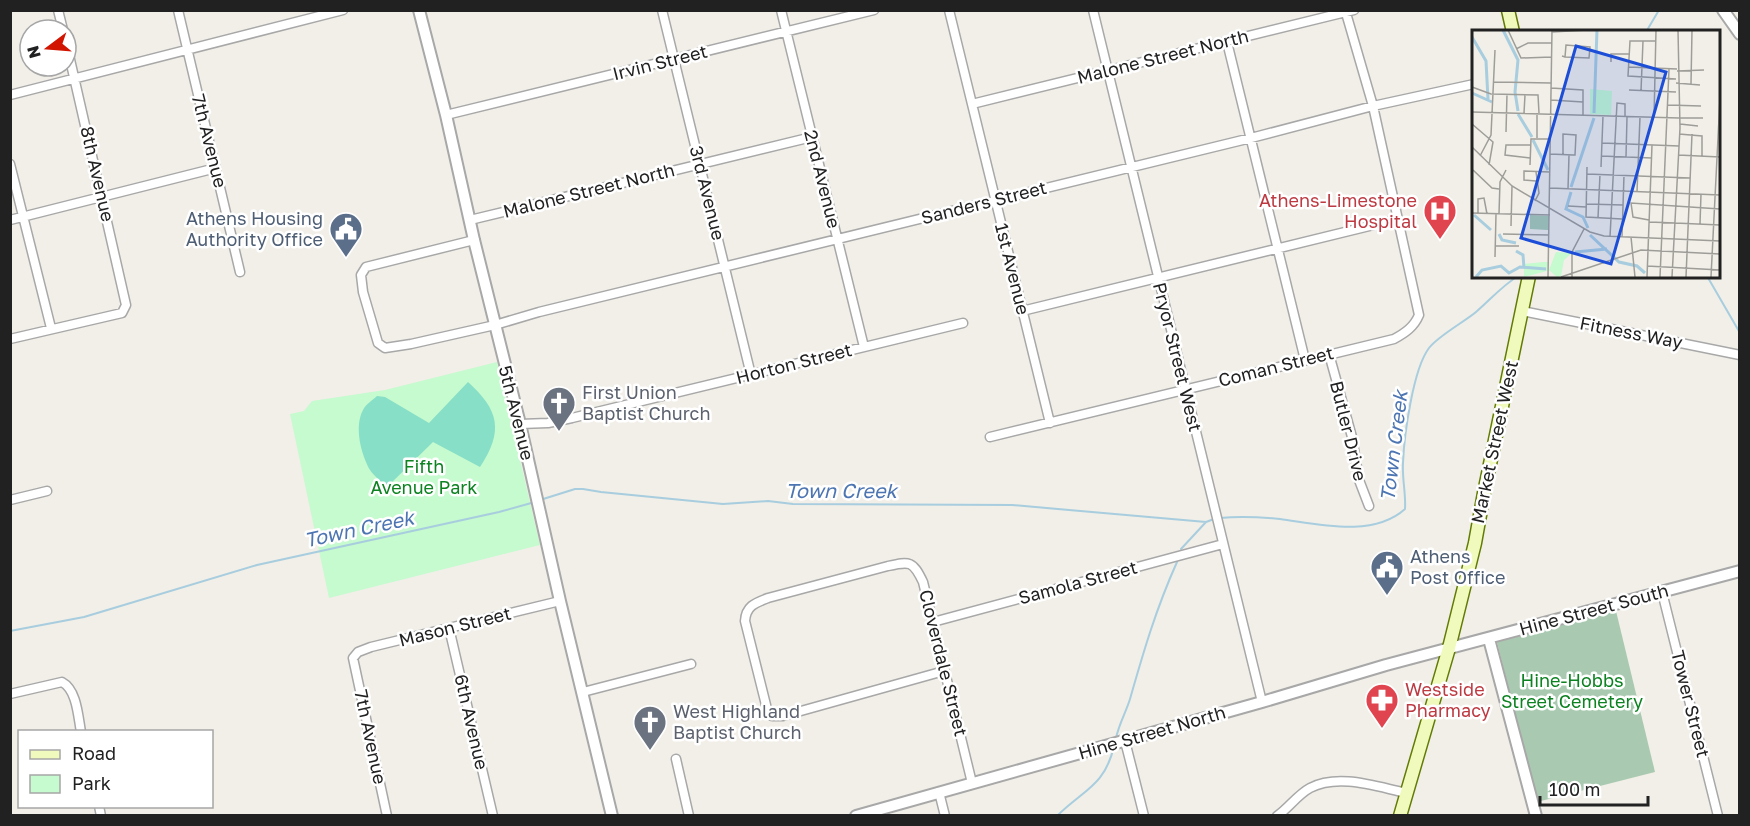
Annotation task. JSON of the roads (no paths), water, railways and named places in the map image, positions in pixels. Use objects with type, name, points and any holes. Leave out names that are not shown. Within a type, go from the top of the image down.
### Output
[{"type":"main road","points":[[1508,10],[1513,30]]},
{"type":"main road","name":"Market Street West","points":[[1400,816],[1449,648],[1475,543],[1529,278]]},
{"type":"street","name":"7th Avenue","points":[[178,10],[240,272]]},
{"type":"street","points":[[10,95],[343,10]]},
{"type":"street","name":"5th Avenue","points":[[419,10],[520,424],[612,816]]},
{"type":"street","name":"3rd Avenue","points":[[662,10],[751,375]]},
{"type":"street","name":"2nd Avenue","points":[[781,10],[864,347]]},
{"type":"street","name":"Irvin Street","points":[[446,115],[874,10]]},
{"type":"street","name":"1st Avenue","points":[[949,10],[1050,423]]},
{"type":"street","name":"Pryor Street West","points":[[1093,10],[1262,702]]},
{"type":"street","points":[[1723,10],[1740,34]]},
{"type":"street","points":[[1022,311],[1398,219],[1350,12]]},
{"type":"street","name":"Malone Street North","points":[[972,104],[1350,12]]},
{"type":"street","points":[[1227,42],[1305,360]]},
{"type":"street","name":"8th Avenue","points":[[51,328],[122,313],[126,305],[75,79]]},
{"type":"street","name":"Sanders Street","points":[[474,240],[366,267],[361,274],[378,343],[385,348],[411,344],[495,325],[539,312],[1131,168],[1373,106],[1472,84]]},
{"type":"street","name":"Malone Street North","points":[[470,220],[812,137]]},
{"type":"street","points":[[10,164],[51,328],[10,339]]},
{"type":"street","points":[[10,220],[216,168]]},
{"type":"street","name":"Coman Street","points":[[990,437],[1394,339],[1406,332],[1416,322],[1419,315],[1398,219]]},
{"type":"street","name":"Fitness Way","points":[[1522,311],[1740,355]]},
{"type":"street","name":"Horton Street","points":[[520,424],[564,420],[963,323]]},
{"type":"street","name":"Butler Drive","points":[[1329,354],[1352,437],[1359,480],[1368,506]]},
{"type":"street","points":[[10,500],[47,491]]},
{"type":"street","name":"Samola Street","points":[[933,622],[1224,544]]},
{"type":"street","name":"Cloverdale Street","points":[[944,671],[783,716],[772,716],[767,709],[745,621],[746,612],[752,605],[768,598],[893,565],[907,562],[915,566],[923,582],[972,783]]},
{"type":"street","name":"Hine Street South","points":[[1449,648],[1740,571]]},
{"type":"street","name":"Tower Street","points":[[1662,592],[1718,816]]},
{"type":"street","name":"Mason Street","points":[[353,658],[358,652],[371,647],[560,601]]},
{"type":"street","name":"6th Avenue","points":[[449,628],[494,816]]},
{"type":"street","points":[[1489,639],[1536,816]]},
{"type":"street","name":"Hine Street North","points":[[856,816],[1449,648]]},
{"type":"street","name":"7th Avenue","points":[[353,658],[387,816]]},
{"type":"street","points":[[583,692],[691,664]]},
{"type":"street","points":[[10,694],[62,682],[69,686],[73,694],[81,730]]},
{"type":"street","points":[[1125,741],[1144,816]]},
{"type":"street","points":[[676,759],[689,816]]},
{"type":"street","points":[[1277,816],[1308,789],[1325,782],[1344,781],[1407,793]]},
{"type":"street","points":[[939,792],[945,816]]},
{"type":"waterway","name":"Town Creek","points":[[1647,30],[1659,10]]},
{"type":"waterway","name":"Town Creek","points":[[1220,518],[1258,517],[1345,527],[1377,524],[1405,509],[1403,469],[1405,437],[1410,403],[1423,358],[1438,339],[1476,312],[1515,278]]},
{"type":"waterway","points":[[1708,278],[1740,333]]},
{"type":"waterway","name":"Town Creek","points":[[540,500],[575,489],[583,489],[723,504],[768,501],[793,504],[1012,505],[1206,522],[1214,519]]},
{"type":"waterway","name":"Town Creek","points":[[10,631],[84,617],[257,565],[535,502]]},
{"type":"waterway","points":[[1181,549],[1206,522]]},
{"type":"waterway","points":[[1116,738],[1145,647],[1177,562]]},
{"type":"waterway","points":[[1057,816],[1099,779],[1114,746]]},
{"type":"place","name":"Athens-Limestone Hospital","points":[[1440,240]]},
{"type":"place","name":"Athens Housing Authority Office","points":[[346,258]]},
{"type":"place","name":"First Union Baptist Church","points":[[559,432]]},
{"type":"place","name":"Athens Post Office","points":[[1387,596]]},
{"type":"place","name":"Westside Pharmacy","points":[[1382,729]]},
{"type":"place","name":"West Highland Baptist Church","points":[[650,751]]},
{"type":"park label","name":"Fifth Avenue Park","points":[[424,477]]},
{"type":"park label","name":"Hine-Hobbs Street Cemetery","points":[[1572,691]]}]
